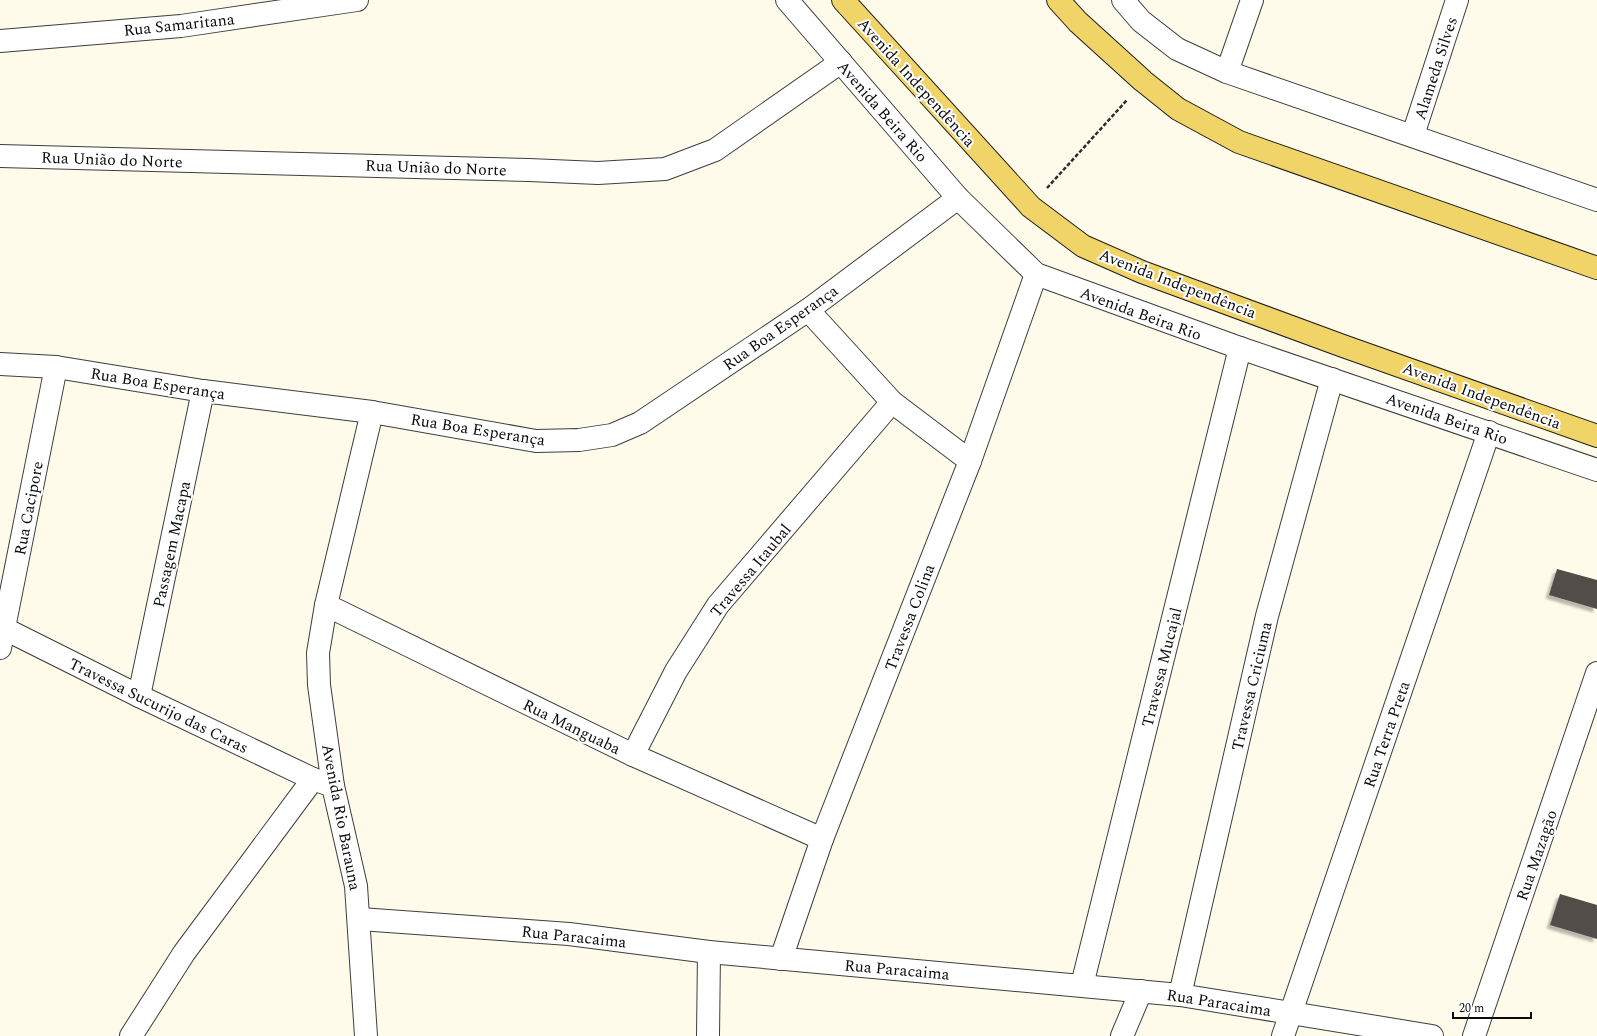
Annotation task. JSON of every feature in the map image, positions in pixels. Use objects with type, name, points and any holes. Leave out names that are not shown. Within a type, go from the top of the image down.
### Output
[{"type":"main road","name":"Avenida Independência","points":[[843,0],[1031,207],[1083,246],[1142,272],[1343,346],[1597,436]]},
{"type":"main road","points":[[1058,0],[1078,22],[1178,109],[1240,142],[1597,268]]},
{"type":"street","name":"Rua Samaritana","points":[[0,41],[41,36],[181,26],[357,0]]},
{"type":"street","name":"Avenida Beira Rio","points":[[787,0],[958,198],[1036,274],[1240,348],[1490,432],[1597,470]]},
{"type":"street","points":[[1123,0],[1141,21],[1177,49],[1227,72],[1413,135],[1597,200]]},
{"type":"street","points":[[1227,72],[1252,0]]},
{"type":"street","name":"Alameda Silves","points":[[1413,135],[1457,0]]},
{"type":"street","name":"Rua União do Norte","points":[[0,156],[598,173],[665,169],[715,150],[841,62]]},
{"type":"street","name":"Rua Boa Esperança","points":[[0,364],[56,367],[203,391],[372,412],[536,442],[580,440],[612,435],[640,423],[808,310],[958,198]]},
{"type":"street","name":"Travessa Colina","points":[[781,959],[822,838],[970,462],[1036,274]]},
{"type":"street","points":[[808,310],[892,402],[970,462]]},
{"type":"street","name":"Travessa Mucajal","points":[[1082,985],[1240,348]]},
{"type":"street","name":"Rua Cacipore","points":[[2,639],[56,367]]},
{"type":"street","name":"Travessa Criciuma","points":[[1180,995],[1267,616],[1332,379]]},
{"type":"street","name":"Passagem Macapa","points":[[139,696],[203,391]]},
{"type":"street","name":"Travessa Itaubal","points":[[633,755],[676,671],[718,605],[892,402]]},
{"type":"street","name":"Avenida Rio Barauna","points":[[366,1036],[360,919],[356,886],[323,783],[318,653],[326,605],[372,412]]},
{"type":"street","name":"Rua Terra Preta","points":[[1283,1036],[1490,432]]},
{"type":"street","name":"Rua Manguaba","points":[[326,605],[633,755],[822,838]]},
{"type":"street","name":"Travessa Sucurijo das Caras","points":[[2,639],[139,696],[323,783]]},
{"type":"street","name":"Rua Mazagão","points":[[1474,1036],[1597,673]]},
{"type":"street","points":[[131,1036],[184,953],[323,783]]},
{"type":"street","name":"Rua Paracaima","points":[[360,919],[569,934],[709,952],[1180,995],[1432,1036]]},
{"type":"street","points":[[708,1036],[709,952]]},
{"type":"street","points":[[1122,1036],[1141,991]]},
{"type":"path","points":[[1031,207],[1144,81]]},
{"type":"building","points":[[1557,569],[1597,580],[1597,609],[1549,595]]},
{"type":"building","points":[[1560,894],[1597,905],[1597,939],[1550,925]]}]
